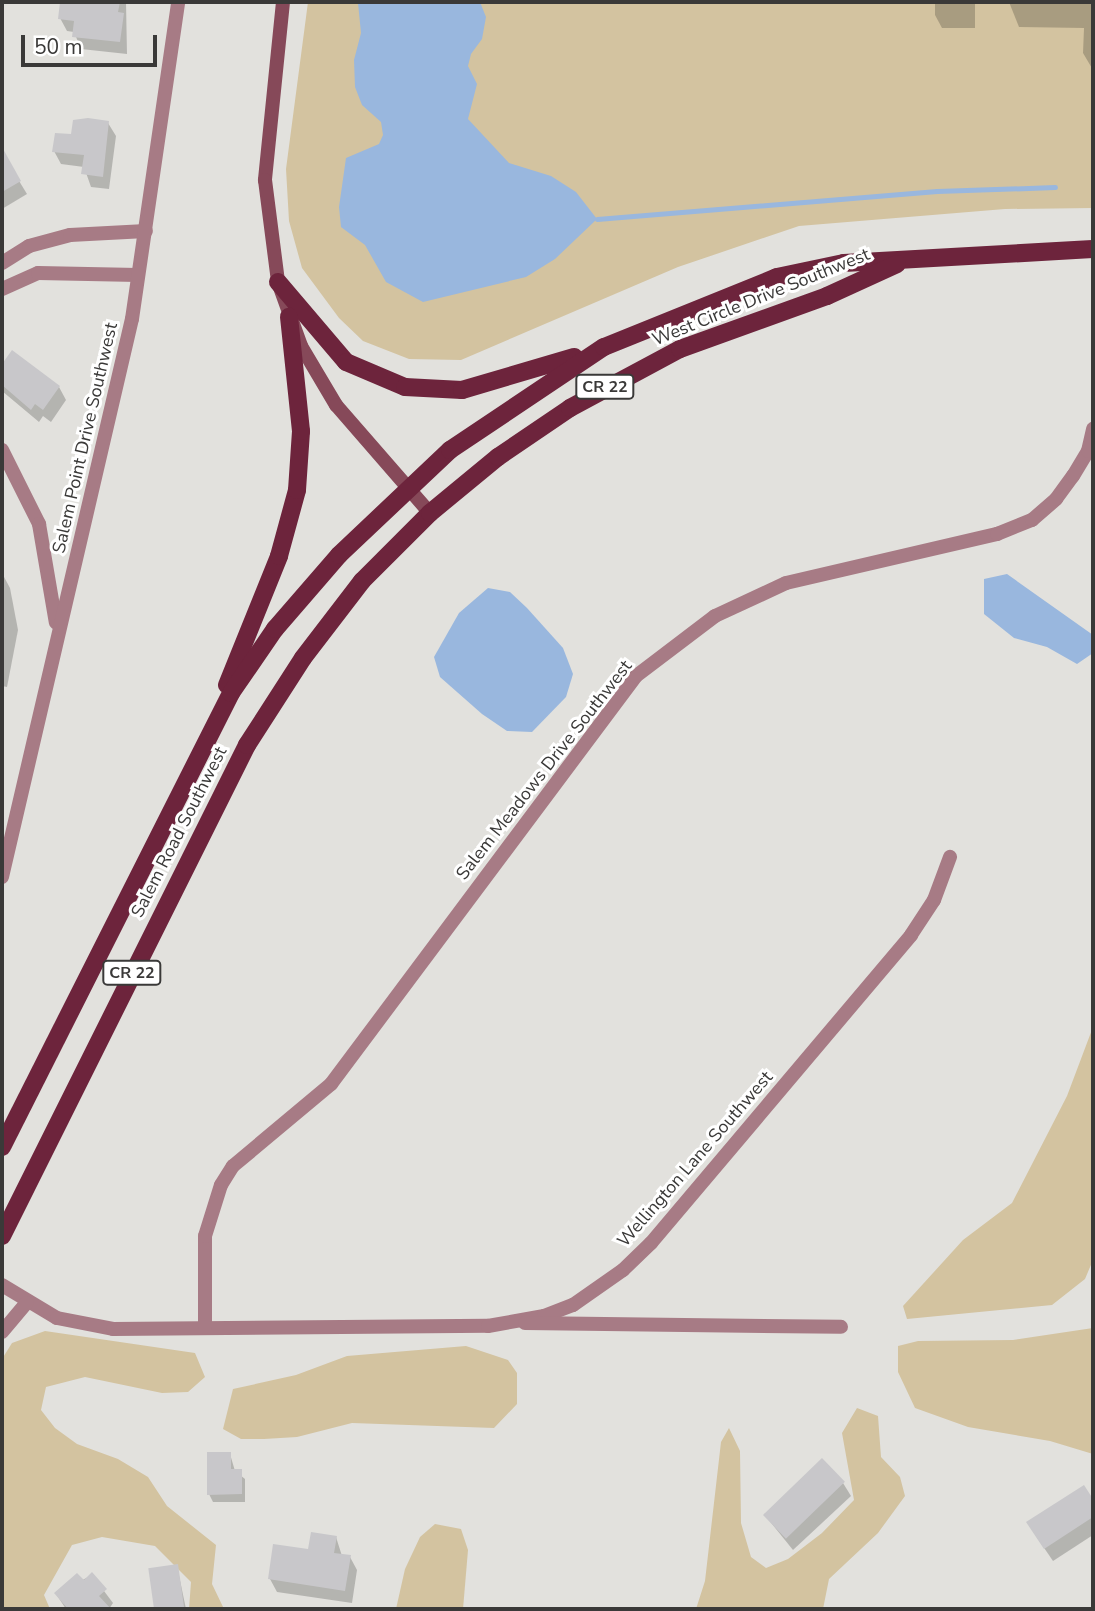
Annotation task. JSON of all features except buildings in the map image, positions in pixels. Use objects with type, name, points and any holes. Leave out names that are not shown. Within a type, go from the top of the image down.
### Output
[{"type":"main road","points":[[283,2],[265,180],[278,282],[289,317],[336,405],[430,513]]},
{"type":"main road","name":"West Circle Drive Southwest","points":[[407,487],[482,426],[604,347],[713,300],[798,271],[844,263],[900,262],[985,253],[1093,249]]},
{"type":"main road","name":"West Circle Drive Southwest","points":[[430,513],[498,457],[604,388],[680,349],[837,291],[900,262]]},
{"type":"main road","points":[[278,282],[346,362],[386,382],[425,391],[484,386],[604,347]]},
{"type":"main road","points":[[207,733],[279,556],[297,490],[301,431],[289,317]]},
{"type":"main road","name":"Salem Road Southwest","points":[[2,1147],[207,733],[275,629],[339,555],[407,487]]},
{"type":"main road","name":"Salem Road Southwest","points":[[2,1236],[247,745],[329,622],[430,513]]},
{"type":"street","name":"Salem Point Drive Southwest","points":[[2,877],[120,376],[146,231],[178,2]]},
{"type":"street","points":[[2,263],[29,246],[70,234],[146,231]]},
{"type":"street","points":[[2,289],[38,273],[138,275]]},
{"type":"street","name":"Salem Meadows Drive Southwest","points":[[205,1327],[205,1236],[221,1185],[233,1166],[331,1084],[636,676],[715,616],[775,588],[822,572],[998,534],[1032,520],[1056,499],[1073,476],[1088,452],[1093,429]]},
{"type":"street","points":[[2,450],[39,524],[57,635]]},
{"type":"street","name":"Wellington Lane Southwest","points":[[2,1285],[26,1303],[72,1323],[96,1327],[517,1322],[573,1305],[623,1270],[651,1243],[911,935],[934,900],[950,857]]},
{"type":"street","points":[[2,1332],[26,1303]]},
{"type":"street","points":[[517,1322],[841,1326]]},
{"type":"shaded area","points":[[308,2],[1093,2],[1093,208],[1005,209],[799,226],[678,267],[461,360],[409,359],[363,341],[339,318],[302,268],[289,221],[286,169]]},
{"type":"shaded area","points":[[1093,1027],[1093,1260],[1085,1279],[1052,1305],[907,1319],[903,1306],[963,1240],[1012,1203],[1067,1096]]},
{"type":"shaded area","points":[[1093,1328],[1093,1454],[1050,1441],[968,1427],[915,1408],[898,1372],[898,1346],[918,1341],[1013,1340]]},
{"type":"shaded area","points":[[45,1331],[195,1353],[205,1377],[188,1392],[162,1393],[85,1377],[46,1387],[41,1410],[55,1428],[77,1444],[118,1459],[148,1477],[167,1506],[216,1545],[212,1584],[224,1609],[189,1609],[191,1582],[155,1546],[102,1537],[72,1545],[44,1595],[50,1609],[2,1609],[2,1359],[12,1343]]},
{"type":"shaded area","points":[[466,1346],[508,1360],[517,1373],[517,1404],[494,1428],[352,1423],[297,1437],[264,1439],[241,1439],[223,1429],[233,1389],[296,1375],[347,1356]]},
{"type":"shaded area","points":[[857,1408],[878,1416],[881,1457],[900,1477],[905,1496],[878,1533],[829,1579],[823,1609],[696,1609],[705,1581],[721,1442],[729,1428],[740,1451],[741,1523],[751,1557],[766,1568],[788,1559],[822,1533],[854,1500],[842,1433]]},
{"type":"shaded area","points":[[435,1524],[461,1529],[468,1550],[463,1609],[396,1609],[405,1569],[420,1537]]},
{"type":"water","points":[[480,2],[486,17],[482,39],[471,54],[468,66],[477,84],[468,119],[509,163],[551,176],[576,192],[597,219],[555,259],[526,277],[423,302],[386,282],[365,245],[341,227],[339,207],[346,158],[379,144],[383,135],[381,122],[362,105],[355,87],[354,60],[361,33],[358,3]]},
{"type":"water","points":[[1007,574],[1093,635],[1093,653],[1077,664],[1047,647],[1014,638],[984,614],[984,579]]},
{"type":"water","points":[[488,588],[510,592],[527,608],[563,648],[573,674],[566,697],[532,732],[507,731],[482,714],[440,677],[434,657],[459,613]]},
{"type":"waterway","points":[[597,219],[937,191],[1055,187]]}]
